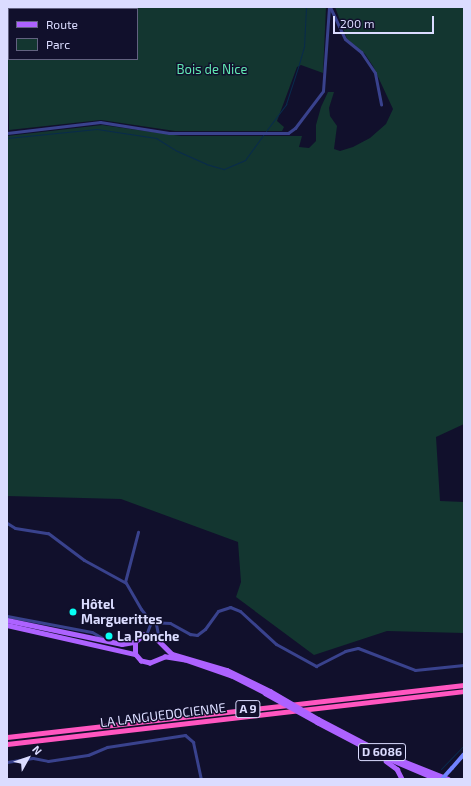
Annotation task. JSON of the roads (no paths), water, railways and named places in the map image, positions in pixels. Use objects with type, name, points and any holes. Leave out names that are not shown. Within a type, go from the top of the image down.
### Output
[{"type":"highway","name":"LA LANGUEDOCIENNE","points":[[7,737],[464,685]]},
{"type":"highway","name":"LA LANGUEDOCIENNE","points":[[7,744],[464,692]]},
{"type":"main road","points":[[7,620],[113,643],[135,642],[146,635],[160,640],[162,652],[158,659],[145,663],[135,654],[7,625]]},
{"type":"main road","name":"D 6086","points":[[160,640],[172,654],[227,670],[268,692],[360,746],[437,779]]},
{"type":"main road","points":[[135,642],[135,654]]},
{"type":"main road","name":"D 6086","points":[[158,659],[170,657],[204,666],[268,692]]},
{"type":"main road","name":"D 6086","points":[[317,720],[384,753],[448,779]]},
{"type":"main road","points":[[360,746],[394,767],[402,779]]},
{"type":"main road","points":[[442,779],[464,754]]},
{"type":"street","points":[[330,7],[345,39],[361,52],[375,73],[381,104]]},
{"type":"street","points":[[7,133],[100,122],[169,133],[288,133],[295,128],[323,91],[330,7]]},
{"type":"street","points":[[7,522],[15,528],[50,534],[84,560],[125,582],[151,622],[156,624],[170,623],[190,634],[197,635],[205,629],[218,611],[230,607],[240,611],[276,644],[316,666],[345,651],[355,648],[369,651],[414,670],[464,665]]},
{"type":"street","points":[[125,582],[138,532]]},
{"type":"street","points":[[7,616],[92,632],[113,643]]},
{"type":"street","points":[[146,635],[151,622]]},
{"type":"street","points":[[156,624],[160,640]]},
{"type":"street","points":[[7,762],[33,758],[48,760],[88,755],[107,747],[185,735],[194,744],[201,779]]},
{"type":"waterway","points":[[266,131],[286,104],[299,64],[304,47],[306,7]]},
{"type":"waterway","points":[[7,138],[97,129],[156,138],[175,150],[206,164],[224,169],[245,160],[263,135]]},
{"type":"waterway","points":[[441,769],[464,745]]},
{"type":"place","name":"Hôtel Marguerittes","points":[[73,612]]},
{"type":"place","name":"La Ponche","points":[[109,636]]},
{"type":"park label","name":"Bois de Nice","points":[[212,69]]}]
